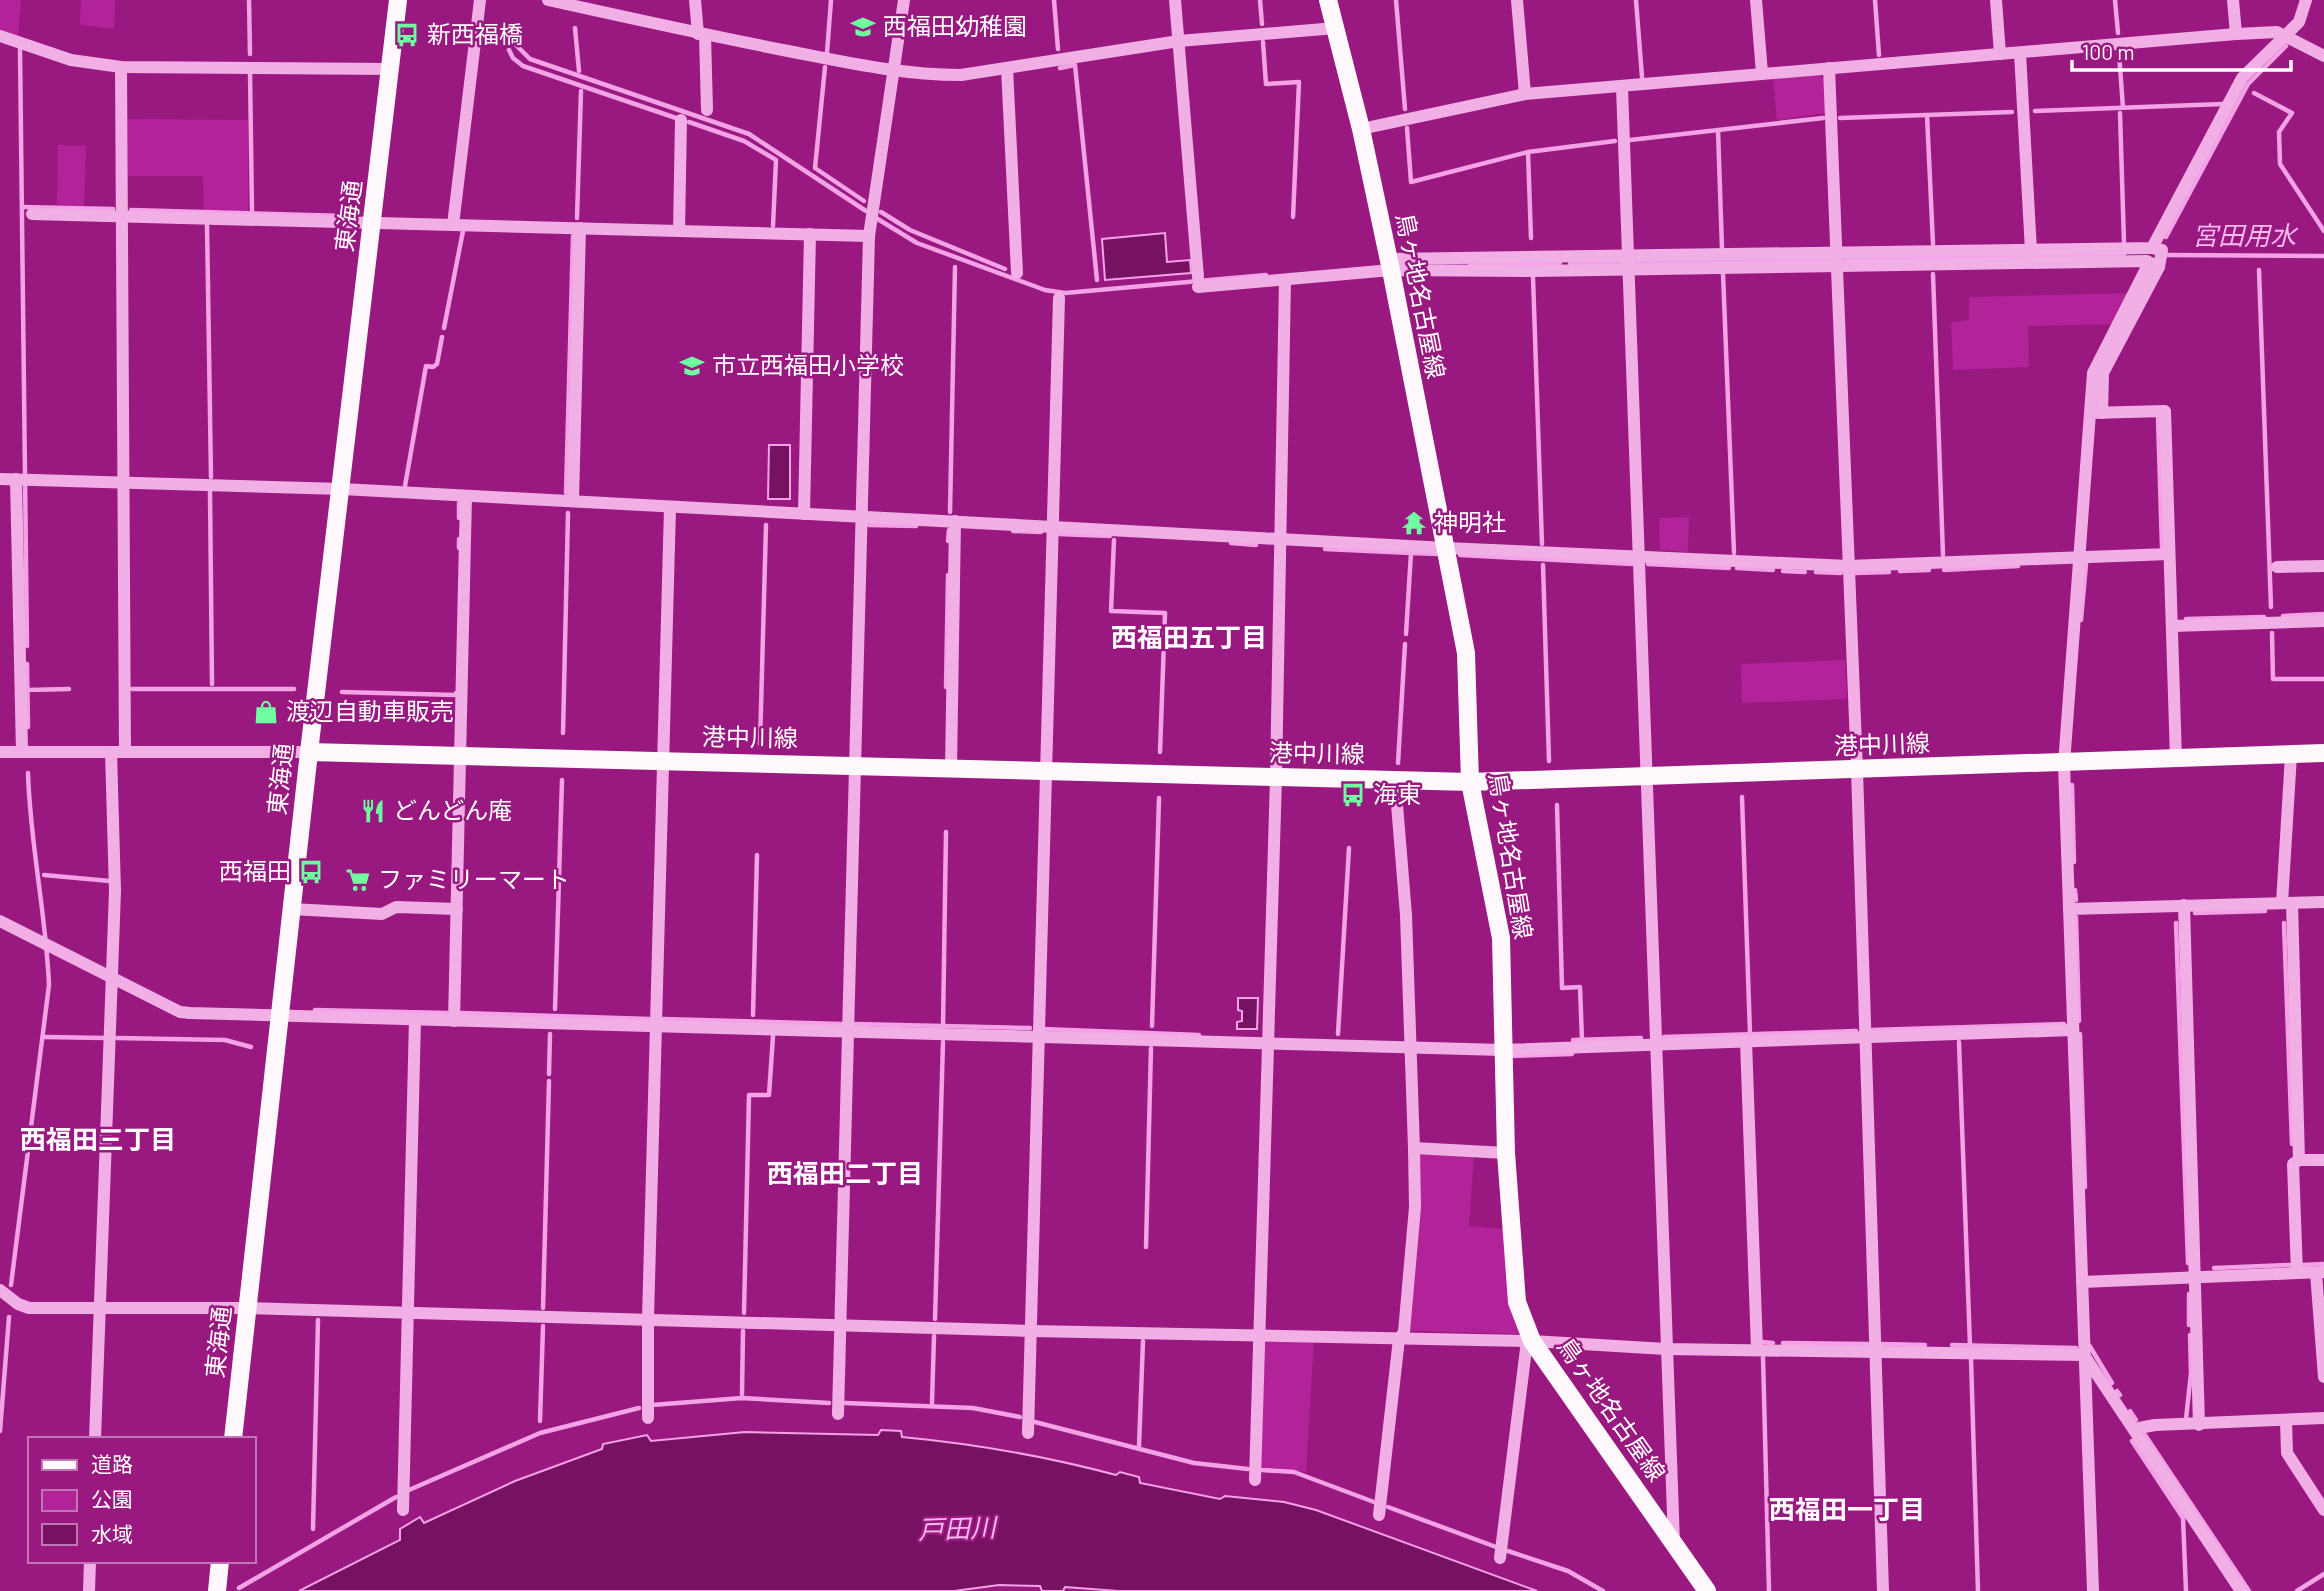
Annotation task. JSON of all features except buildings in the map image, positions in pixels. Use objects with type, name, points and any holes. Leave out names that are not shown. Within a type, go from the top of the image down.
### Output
[{"type":"main road","name":"東海通","points":[[233,1437],[309,752],[398,0]]},
{"type":"main road","name":"鳥ヶ地名古屋線","points":[[1328,0],[1361,129],[1446,548],[1469,682],[1470,782],[1501,938],[1506,1153],[1517,1302],[1530,1341],[1707,1591]]},
{"type":"main road","name":"港中川線","points":[[309,752],[1470,782],[2064,764],[2324,753]]},
{"type":"main road","points":[[217,1591],[220,1563]]},
{"type":"street","points":[[453,226],[480,0]]},
{"type":"street","points":[[548,0],[701,34],[894,71],[961,75],[1179,41],[1336,29]]},
{"type":"street","points":[[695,0],[701,34],[707,110]]},
{"type":"street","points":[[838,1414],[869,236],[904,0]]},
{"type":"street","points":[[1175,0],[1198,282],[1285,280],[1389,265],[1628,256],[2154,265]]},
{"type":"street","points":[[1517,0],[1525,93]]},
{"type":"street","points":[[1756,0],[1762,73]]},
{"type":"street","points":[[1996,0],[2000,54]]},
{"type":"street","points":[[2233,0],[2236,34]]},
{"type":"street","points":[[2152,248],[2242,78],[2298,22],[2306,0]]},
{"type":"street","points":[[1361,129],[1525,93],[2236,34],[2277,32],[2324,56]]},
{"type":"street","points":[[0,36],[71,60],[121,67],[391,69]]},
{"type":"street","points":[[2020,53],[2031,251]]},
{"type":"street","points":[[121,67],[125,752]]},
{"type":"street","points":[[1007,68],[1017,273]]},
{"type":"street","points":[[1829,68],[1857,770],[1883,1591]]},
{"type":"street","points":[[1622,87],[1674,1543]]},
{"type":"street","points":[[679,231],[681,120]]},
{"type":"street","points":[[32,214],[869,236]]},
{"type":"street","points":[[573,501],[580,228]]},
{"type":"street","points":[[804,514],[810,234]]},
{"type":"street","points":[[1389,265],[1628,270],[2031,251],[2162,250],[2099,372],[2080,558],[2064,764],[2093,1591]]},
{"type":"street","points":[[1255,1480],[1266,1042],[1276,778],[1285,280]]},
{"type":"street","points":[[1028,1433],[1059,298]]},
{"type":"street","points":[[2096,413],[2165,411],[2176,759]]},
{"type":"street","points":[[0,479],[342,489],[1280,540],[1848,566],[2169,554]]},
{"type":"street","points":[[22,479],[22,752]]},
{"type":"street","points":[[454,1021],[466,496]]},
{"type":"street","points":[[648,1418],[648,1319],[670,508]]},
{"type":"street","points":[[951,768],[955,521]]},
{"type":"street","points":[[2277,567],[2324,566]]},
{"type":"street","points":[[2172,626],[2324,621]]},
{"type":"street","points":[[0,752],[309,752]]},
{"type":"street","points":[[95,1437],[115,891],[111,752]]},
{"type":"street","points":[[2291,755],[2287,903],[2299,1160]]},
{"type":"street","points":[[1379,1515],[1399,1339],[1404,1332],[1415,1207],[1406,915],[1395,780]]},
{"type":"street","points":[[2069,909],[2324,902]]},
{"type":"street","points":[[2184,905],[2197,1278],[2199,1425]]},
{"type":"street","points":[[292,909],[383,914],[396,907],[457,909]]},
{"type":"street","points":[[0,921],[112,980],[180,1012],[1502,1050],[2073,1030]]},
{"type":"street","points":[[403,1510],[415,1019]]},
{"type":"street","points":[[1746,1041],[1757,1349]]},
{"type":"street","points":[[1414,1148],[1506,1153]]},
{"type":"street","points":[[2297,1273],[2293,1164],[2299,1160],[2324,1160]]},
{"type":"street","points":[[2082,1282],[2320,1272],[2324,1377]]},
{"type":"street","points":[[0,1290],[18,1304],[29,1308],[247,1308],[1031,1331],[1530,1341],[1666,1349],[2084,1355]]},
{"type":"street","points":[[1500,1558],[1530,1341]]},
{"type":"street","points":[[2084,1355],[2241,1591]]},
{"type":"street","points":[[2134,1429],[2155,1425],[2324,1418]]},
{"type":"street","points":[[2286,1420],[2287,1453],[2324,1510]]},
{"type":"street","points":[[89,1591],[90,1563]]},
{"type":"green space","points":[[0,0],[21,0],[18,38],[0,32]]},
{"type":"green space","points":[[81,0],[115,0],[114,29],[80,25]]},
{"type":"green space","points":[[1820,75],[1825,82],[1826,113],[1777,120],[1773,79]]},
{"type":"green space","points":[[127,119],[248,120],[248,211],[204,210],[203,176],[128,176]]},
{"type":"green space","points":[[58,145],[86,146],[84,206],[57,205]]},
{"type":"green space","points":[[2130,293],[2113,324],[2028,326],[2029,367],[1953,370],[1951,322],[1969,320],[1969,297]]},
{"type":"green space","points":[[1689,517],[1688,552],[1660,550],[1659,518]]},
{"type":"green space","points":[[1845,660],[1847,699],[1742,703],[1741,664]]},
{"type":"green space","points":[[1420,1151],[1474,1155],[1469,1226],[1504,1229],[1523,1334],[1409,1331],[1417,1155]]},
{"type":"green space","points":[[1267,1342],[1314,1342],[1306,1472],[1260,1467],[1264,1346]]},
{"type":"water","points":[[1165,233],[1167,262],[1190,260],[1191,273],[1105,280],[1102,239]]},
{"type":"water","points":[[769,445],[790,445],[790,499],[768,499]]},
{"type":"water","points":[[1238,998],[1258,998],[1257,1029],[1237,1029],[1237,1022],[1242,1021]]},
{"type":"water","name":"戸田川","points":[[881,1430],[901,1431],[902,1437],[1037,1456],[1116,1475],[1120,1472],[1139,1477],[1140,1483],[1220,1499],[1225,1496],[1284,1502],[1316,1510],[1537,1591],[1118,1591],[1065,1587],[1063,1591],[1042,1591],[1040,1586],[999,1585],[954,1591],[299,1591],[400,1540],[400,1529],[420,1517],[424,1523],[515,1481],[602,1449],[603,1444],[647,1435],[651,1441],[745,1432],[878,1435]]},
{"type":"waterway","points":[[249,0],[250,54]]},
{"type":"waterway","points":[[827,53],[831,0]]},
{"type":"waterway","points":[[1054,0],[1058,49]]},
{"type":"waterway","points":[[1260,0],[1262,24]]},
{"type":"waterway","points":[[1396,0],[1405,109]]},
{"type":"waterway","points":[[1636,0],[1642,77]]},
{"type":"waterway","points":[[1875,0],[1879,55]]},
{"type":"waterway","points":[[2115,0],[2118,33]]},
{"type":"waterway","points":[[575,28],[579,71]]},
{"type":"waterway","points":[[1263,42],[1266,84],[1299,82],[1293,217]]},
{"type":"waterway","points":[[516,45],[530,59],[749,134],[866,211]]},
{"type":"waterway","points":[[2166,237],[2248,84],[2286,46]]},
{"type":"waterway","points":[[20,49],[27,646]]},
{"type":"waterway","points":[[509,50],[513,58],[523,66],[676,118]]},
{"type":"waterway","points":[[2119,53],[2123,108]]},
{"type":"waterway","points":[[1060,68],[1075,65],[1097,280]]},
{"type":"waterway","points":[[825,67],[815,168],[864,201]]},
{"type":"waterway","points":[[250,71],[252,213]]},
{"type":"waterway","points":[[577,218],[581,91]]},
{"type":"waterway","points":[[2254,93],[2292,113],[2279,132],[2280,164],[2324,231]]},
{"type":"waterway","points":[[2035,111],[2223,104]]},
{"type":"waterway","points":[[1840,118],[2012,112]]},
{"type":"waterway","points":[[2120,113],[2124,243]]},
{"type":"waterway","points":[[1927,115],[1933,244]]},
{"type":"waterway","points":[[1630,140],[1823,118]]},
{"type":"waterway","points":[[689,122],[744,141],[776,160],[773,226]]},
{"type":"waterway","points":[[1407,128],[1411,182],[1528,152],[1615,141]]},
{"type":"waterway","points":[[1718,130],[1722,249]]},
{"type":"waterway","points":[[1528,152],[1531,238]]},
{"type":"waterway","points":[[22,207],[113,209]]},
{"type":"waterway","points":[[131,210],[346,216]]},
{"type":"waterway","points":[[881,212],[910,230],[1005,269]]},
{"type":"waterway","points":[[876,218],[917,243],[1045,290],[1065,293],[1266,275]]},
{"type":"waterway","points":[[207,224],[211,477]]},
{"type":"waterway","points":[[444,328],[463,231]]},
{"type":"waterway","points":[[566,493],[573,236]]},
{"type":"waterway","points":[[1845,259],[2124,255]]},
{"type":"waterway","name":"宮田用水","points":[[2164,255],[2324,256]]},
{"type":"waterway","points":[[1635,262],[1831,260]]},
{"type":"waterway","points":[[1470,265],[1560,263]]},
{"type":"waterway","points":[[1570,263],[1621,263]]},
{"type":"waterway","points":[[950,512],[955,267]]},
{"type":"waterway","points":[[2259,270],[2271,607]]},
{"type":"waterway","points":[[1723,273],[1734,553]]},
{"type":"waterway","points":[[1933,274],[1943,555]]},
{"type":"waterway","points":[[1533,277],[1542,544]]},
{"type":"waterway","points":[[405,486],[426,366],[433,367],[437,364],[442,337]]},
{"type":"waterway","points":[[2158,418],[2162,547]]},
{"type":"waterway","points":[[210,492],[212,684]]},
{"type":"waterway","points":[[459,503],[459,518]]},
{"type":"waterway","points":[[563,733],[568,513]]},
{"type":"waterway","points":[[760,744],[766,525]]},
{"type":"waterway","points":[[869,525],[916,526]]},
{"type":"waterway","points":[[948,541],[949,530]]},
{"type":"waterway","points":[[1013,531],[1041,532]]},
{"type":"waterway","points":[[1058,534],[1110,536]]},
{"type":"waterway","points":[[459,539],[459,548]]},
{"type":"waterway","points":[[1114,540],[1111,611],[1165,613],[1160,752]]},
{"type":"waterway","points":[[1231,543],[1256,545]]},
{"type":"waterway","points":[[1325,549],[1411,553],[1406,634]]},
{"type":"waterway","points":[[1411,553],[1439,554]]},
{"type":"waterway","points":[[1460,555],[1632,564]]},
{"type":"waterway","points":[[1648,564],[1729,568]]},
{"type":"waterway","points":[[2081,620],[2086,564]]},
{"type":"waterway","points":[[1543,565],[1549,761]]},
{"type":"waterway","points":[[1944,570],[2018,566]]},
{"type":"waterway","points":[[1737,568],[1773,570]]},
{"type":"waterway","points":[[1900,571],[1929,570]]},
{"type":"waterway","points":[[1783,571],[1805,572]]},
{"type":"waterway","points":[[1816,572],[1841,573]]},
{"type":"waterway","points":[[1855,573],[1889,572]]},
{"type":"waterway","points":[[946,687],[948,575]]},
{"type":"waterway","points":[[2283,616],[2324,614]]},
{"type":"waterway","points":[[2186,619],[2264,617]]},
{"type":"waterway","points":[[2272,633],[2273,679],[2324,679]]},
{"type":"waterway","points":[[1398,763],[1405,644]]},
{"type":"waterway","points":[[27,664],[28,727]]},
{"type":"waterway","points":[[28,690],[69,689]]},
{"type":"waterway","points":[[132,689],[294,689]]},
{"type":"waterway","points":[[342,692],[456,693]]},
{"type":"waterway","points":[[11,1285],[49,985],[28,773]]},
{"type":"waterway","points":[[555,1009],[562,780]]},
{"type":"waterway","points":[[2072,785],[2074,862]]},
{"type":"waterway","points":[[1742,797],[1750,1034]]},
{"type":"waterway","points":[[1152,1026],[1159,798]]},
{"type":"waterway","points":[[1557,805],[1562,988],[1580,987],[1582,1040]]},
{"type":"waterway","points":[[943,1026],[946,832]]},
{"type":"waterway","points":[[1338,1034],[1349,848]]},
{"type":"waterway","points":[[753,1015],[757,855]]},
{"type":"waterway","points":[[44,875],[110,881]]},
{"type":"waterway","points":[[2075,890],[2076,900]]},
{"type":"waterway","points":[[2195,913],[2265,911]]},
{"type":"waterway","points":[[2076,917],[2079,1021]]},
{"type":"waterway","points":[[2176,923],[2188,1263]]},
{"type":"waterway","points":[[2284,923],[2292,1144]]},
{"type":"waterway","points":[[315,1010],[447,1013]]},
{"type":"waterway","points":[[461,1013],[650,1019]]},
{"type":"waterway","points":[[663,1019],[842,1024]]},
{"type":"waterway","points":[[855,1024],[1030,1028]]},
{"type":"waterway","points":[[1872,1030],[2064,1024]]},
{"type":"waterway","points":[[1042,1029],[1199,1035]]},
{"type":"waterway","points":[[1664,1037],[1856,1031]]},
{"type":"waterway","points":[[549,1074],[550,1034]]},
{"type":"waterway","points":[[2080,1034],[2085,1187]]},
{"type":"waterway","points":[[744,1313],[749,1095],[769,1095],[773,1036]]},
{"type":"waterway","points":[[44,1037],[105,1038]]},
{"type":"waterway","points":[[117,1038],[225,1040],[251,1047]]},
{"type":"waterway","points":[[1573,1040],[1641,1038]]},
{"type":"waterway","points":[[935,1319],[943,1042]]},
{"type":"waterway","points":[[1959,1042],[1970,1346]]},
{"type":"waterway","points":[[1146,1247],[1151,1048]]},
{"type":"waterway","points":[[1509,1056],[1572,1054]]},
{"type":"waterway","points":[[543,1308],[549,1081]]},
{"type":"waterway","points":[[2302,1265],[2324,1264]]},
{"type":"waterway","points":[[2214,1268],[2290,1265]]},
{"type":"waterway","points":[[2189,1294],[2189,1325]]},
{"type":"waterway","points":[[0,1431],[9,1317]]},
{"type":"waterway","points":[[313,1529],[318,1320]]},
{"type":"waterway","points":[[540,1421],[543,1326]]},
{"type":"waterway","points":[[742,1394],[743,1331]]},
{"type":"waterway","points":[[2186,1419],[2191,1373],[2190,1335]]},
{"type":"waterway","points":[[932,1403],[934,1336]]},
{"type":"waterway","points":[[1139,1446],[1143,1341]]},
{"type":"waterway","points":[[1762,1342],[1773,1343]]},
{"type":"waterway","points":[[1783,1343],[1868,1344]]},
{"type":"waterway","points":[[1882,1344],[1925,1345]]},
{"type":"waterway","points":[[1952,1345],[2076,1348]]},
{"type":"waterway","points":[[2089,1345],[2112,1383]]},
{"type":"waterway","points":[[1763,1357],[1769,1591]]},
{"type":"waterway","points":[[1971,1358],[1978,1591]]},
{"type":"waterway","points":[[2117,1391],[2120,1395]]},
{"type":"waterway","points":[[652,1405],[742,1398],[829,1403]]},
{"type":"waterway","points":[[845,1403],[973,1408],[1020,1417]]},
{"type":"waterway","points":[[409,1490],[540,1433],[639,1408]]},
{"type":"waterway","points":[[2130,1411],[2136,1420]]},
{"type":"waterway","points":[[1035,1422],[1194,1463],[1248,1469]]},
{"type":"waterway","points":[[2145,1435],[2249,1591]]},
{"type":"waterway","points":[[2132,1441],[2183,1518],[2186,1591]]},
{"type":"waterway","points":[[1262,1470],[1294,1472],[1374,1502]]},
{"type":"waterway","points":[[239,1588],[396,1497]]},
{"type":"waterway","points":[[1388,1507],[1496,1547]]},
{"type":"waterway","points":[[1508,1551],[1568,1571],[1603,1591]]},
{"type":"waterway","points":[[2297,1591],[2324,1574]]},
{"type":"place","name":"西福田幼稚園","points":[[863,27]]},
{"type":"place","name":"新西福橋","points":[[407,35]]},
{"type":"place","name":"市立西福田小学校","points":[[692,366]]},
{"type":"place","name":"神明社","points":[[1414,523]]},
{"type":"place","name":"渡辺自動車販売","points":[[266,712]]},
{"type":"place","name":"海東","points":[[1353,795]]},
{"type":"place","name":"どんどん庵","points":[[373,811]]},
{"type":"place","name":"西福田","points":[[311,872]]},
{"type":"place","name":"ファミリーマート","points":[[358,880]]},
{"type":"district","name":"西福田五丁目","points":[[1189,638]]},
{"type":"district","name":"西福田三丁目","points":[[98,1140]]},
{"type":"district","name":"西福田二丁目","points":[[845,1174]]},
{"type":"district","name":"西福田一丁目","points":[[1847,1510]]}]
